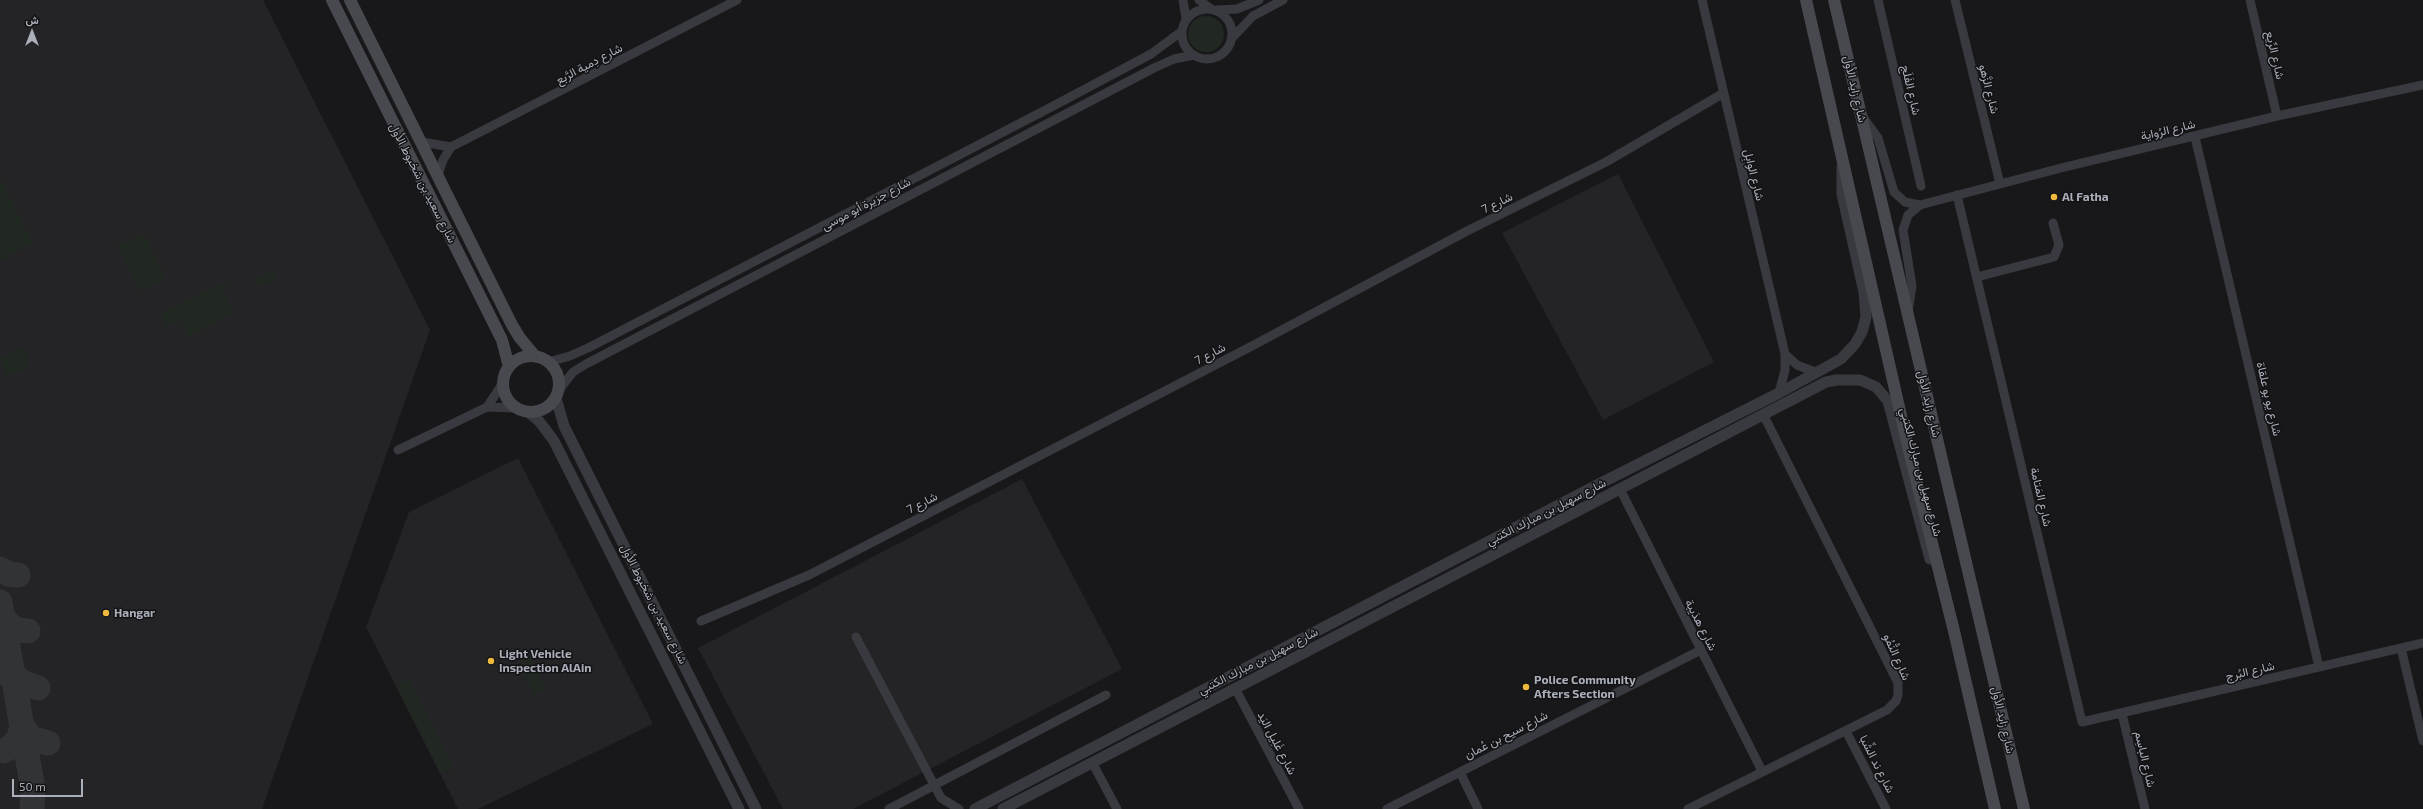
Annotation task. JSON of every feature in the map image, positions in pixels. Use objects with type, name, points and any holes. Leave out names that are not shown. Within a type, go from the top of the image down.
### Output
[{"type":"main road","name":"شارع سعيد بن شخبوط الأول","points":[[332,0],[502,340],[509,366]]},
{"type":"main road","name":"شارع سعيد بن شخبوط الأول","points":[[350,0],[515,331],[535,356]]},
{"type":"main road","points":[[1806,0],[1842,154],[1854,216],[1995,808]]},
{"type":"main road","name":"شارع زايد الأول","points":[[1834,0],[2024,809]]},
{"type":"main road","points":[[535,356],[548,362],[557,371],[557,394],[541,410],[522,410],[508,400],[503,383],[509,366],[521,358],[535,356]]},
{"type":"street","name":"شارع دِمية الرَّبع","points":[[451,147],[737,0]]},
{"type":"street","points":[[1183,0],[1186,19],[1182,31],[1183,40],[1187,49],[1194,55],[1209,58],[1217,56],[1223,52],[1231,39],[1253,16],[1283,0]]},
{"type":"street","points":[[1199,0],[1227,19],[1230,25],[1231,39]]},
{"type":"street","points":[[1186,19],[1197,11],[1236,9],[1259,0]]},
{"type":"street","name":"شارع الوابِل","points":[[1702,0],[1722,94],[1785,354],[1785,370],[1779,394]]},
{"type":"street","name":"شارع الفَلَج","points":[[1878,0],[1921,186]]},
{"type":"street","name":"شارع الزَّهو","points":[[1956,0],[2000,184]]},
{"type":"street","name":"شارع الرِّيع","points":[[2250,0],[2277,116]]},
{"type":"street","name":"شارع جزيرة أبو موسى","points":[[548,362],[570,356],[590,347],[1057,104],[1151,54],[1182,31]]},
{"type":"street","name":"شارع جزيرة أبو موسى","points":[[557,394],[573,372],[586,364],[1154,68],[1174,59],[1194,55]]},
{"type":"street","name":"شارع الرُواية","points":[[1920,205],[2277,116],[2423,85]]},
{"type":"street","name":"شارع 7","points":[[700,621],[809,575],[1252,346],[1460,235],[1606,162],[1722,94]]},
{"type":"street","points":[[1861,115],[1878,138],[1894,192],[1905,202],[1920,205]]},
{"type":"street","name":"شارع يو بو علقاة","points":[[2195,137],[2319,667]]},
{"type":"street","points":[[422,142],[451,147],[443,160],[438,175]]},
{"type":"street","name":"شارع سهيل بن مبارك الكتبي","points":[[975,809],[1607,480],[1779,394],[1818,373],[1849,352],[1862,332],[1866,317],[1864,292],[1842,194],[1842,154]]},
{"type":"street","name":"شارع المَتامة","points":[[1957,195],[2082,722]]},
{"type":"street","points":[[1908,312],[1912,286],[1903,230],[1908,215],[1920,205]]},
{"type":"street","points":[[1977,277],[2054,257],[2059,245],[2053,222]]},
{"type":"street","points":[[1785,354],[1797,365],[1818,373]]},
{"type":"street","name":"شارع سهيل بن مبارك الكتبي","points":[[1003,809],[1620,489],[1815,386],[1837,380],[1860,380],[1882,392],[1892,414],[1945,613],[1954,631]]},
{"type":"street","points":[[398,450],[488,406],[503,383]]},
{"type":"street","name":"شارع سعيد بن شخبوط الأول","points":[[557,394],[564,426],[756,809]]},
{"type":"street","points":[[488,406],[522,410]]},
{"type":"street","name":"شارع سعيد بن شخبوط الأول","points":[[522,410],[539,421],[554,441],[740,809]]},
{"type":"street","name":"شارع النُّمُو","points":[[1688,809],[1762,771],[1846,731],[1892,706],[1898,695],[1898,683],[1763,414]]},
{"type":"street","name":"شارع هدَيبة","points":[[1620,489],[1762,771]]},
{"type":"street","points":[[856,637],[941,798],[941,809]]},
{"type":"street","name":"شارع البُرج","points":[[2082,722],[2122,714],[2423,643]]},
{"type":"street","points":[[2401,648],[2423,741]]},
{"type":"street","name":"شارع سيح بن عُمان","points":[[1387,809],[1701,650]]},
{"type":"street","name":"شارع غَلِيل اليَد","points":[[1235,688],[1299,809]]},
{"type":"street","points":[[889,809],[1106,695]]},
{"type":"street","name":"شارع الباسِم","points":[[2122,714],[2145,809]]},
{"type":"street","name":"شارع ند الشِّبا","points":[[1846,731],[1886,809]]},
{"type":"street","points":[[1092,762],[1117,809]]},
{"type":"street","points":[[1460,772],[1478,809]]},
{"type":"street","points":[[941,798],[959,809]]},
{"type":"shaded area","points":[[0,0],[263,0],[430,330],[262,809],[0,809]]},
{"type":"shaded area","points":[[1206,16],[1219,21],[1224,34],[1219,47],[1206,52],[1193,47],[1188,34],[1193,21]]},
{"type":"shaded area","points":[[1618,174],[1714,362],[1603,420],[1502,233]]},
{"type":"shaded area","points":[[0,177],[33,243],[0,260]]},
{"type":"shaded area","points":[[144,233],[166,278],[139,291],[117,246]]},
{"type":"shaded area","points":[[272,270],[276,279],[259,287],[255,279]]},
{"type":"shaded area","points":[[225,281],[229,283],[222,287],[234,313],[189,337],[180,320],[167,326],[161,313]]},
{"type":"shaded area","points":[[22,348],[30,365],[8,376],[0,359]]},
{"type":"shaded area","points":[[518,458],[653,724],[478,809],[458,809],[366,627],[409,512]]},
{"type":"shaded area","points":[[1022,479],[1122,669],[853,809],[783,809],[698,648]]},
{"type":"shaded area","points":[[526,649],[546,689],[535,694],[521,667],[522,657],[520,652]]},
{"type":"shaded area","points":[[409,679],[454,768],[441,774],[396,686]]},
{"type":"taxiway","points":[[0,569],[9,574],[18,575]]},
{"type":"taxiway","points":[[0,602],[33,789],[32,809]]},
{"type":"taxiway","points":[[1,622],[2,615],[8,624],[17,630],[28,631]]},
{"type":"taxiway","points":[[11,678],[12,671],[19,681],[38,688]]},
{"type":"taxiway","points":[[4,751],[12,746],[19,738],[22,726],[31,738],[48,743]]},
{"type":"place","name":"Al Fatha","points":[[2054,197]]},
{"type":"place","name":"Hangar","points":[[106,613]]},
{"type":"place","name":"Light Vehicle Inspection AlAin","points":[[491,661]]},
{"type":"place","name":"Police Community Afters Section","points":[[1526,687]]}]
